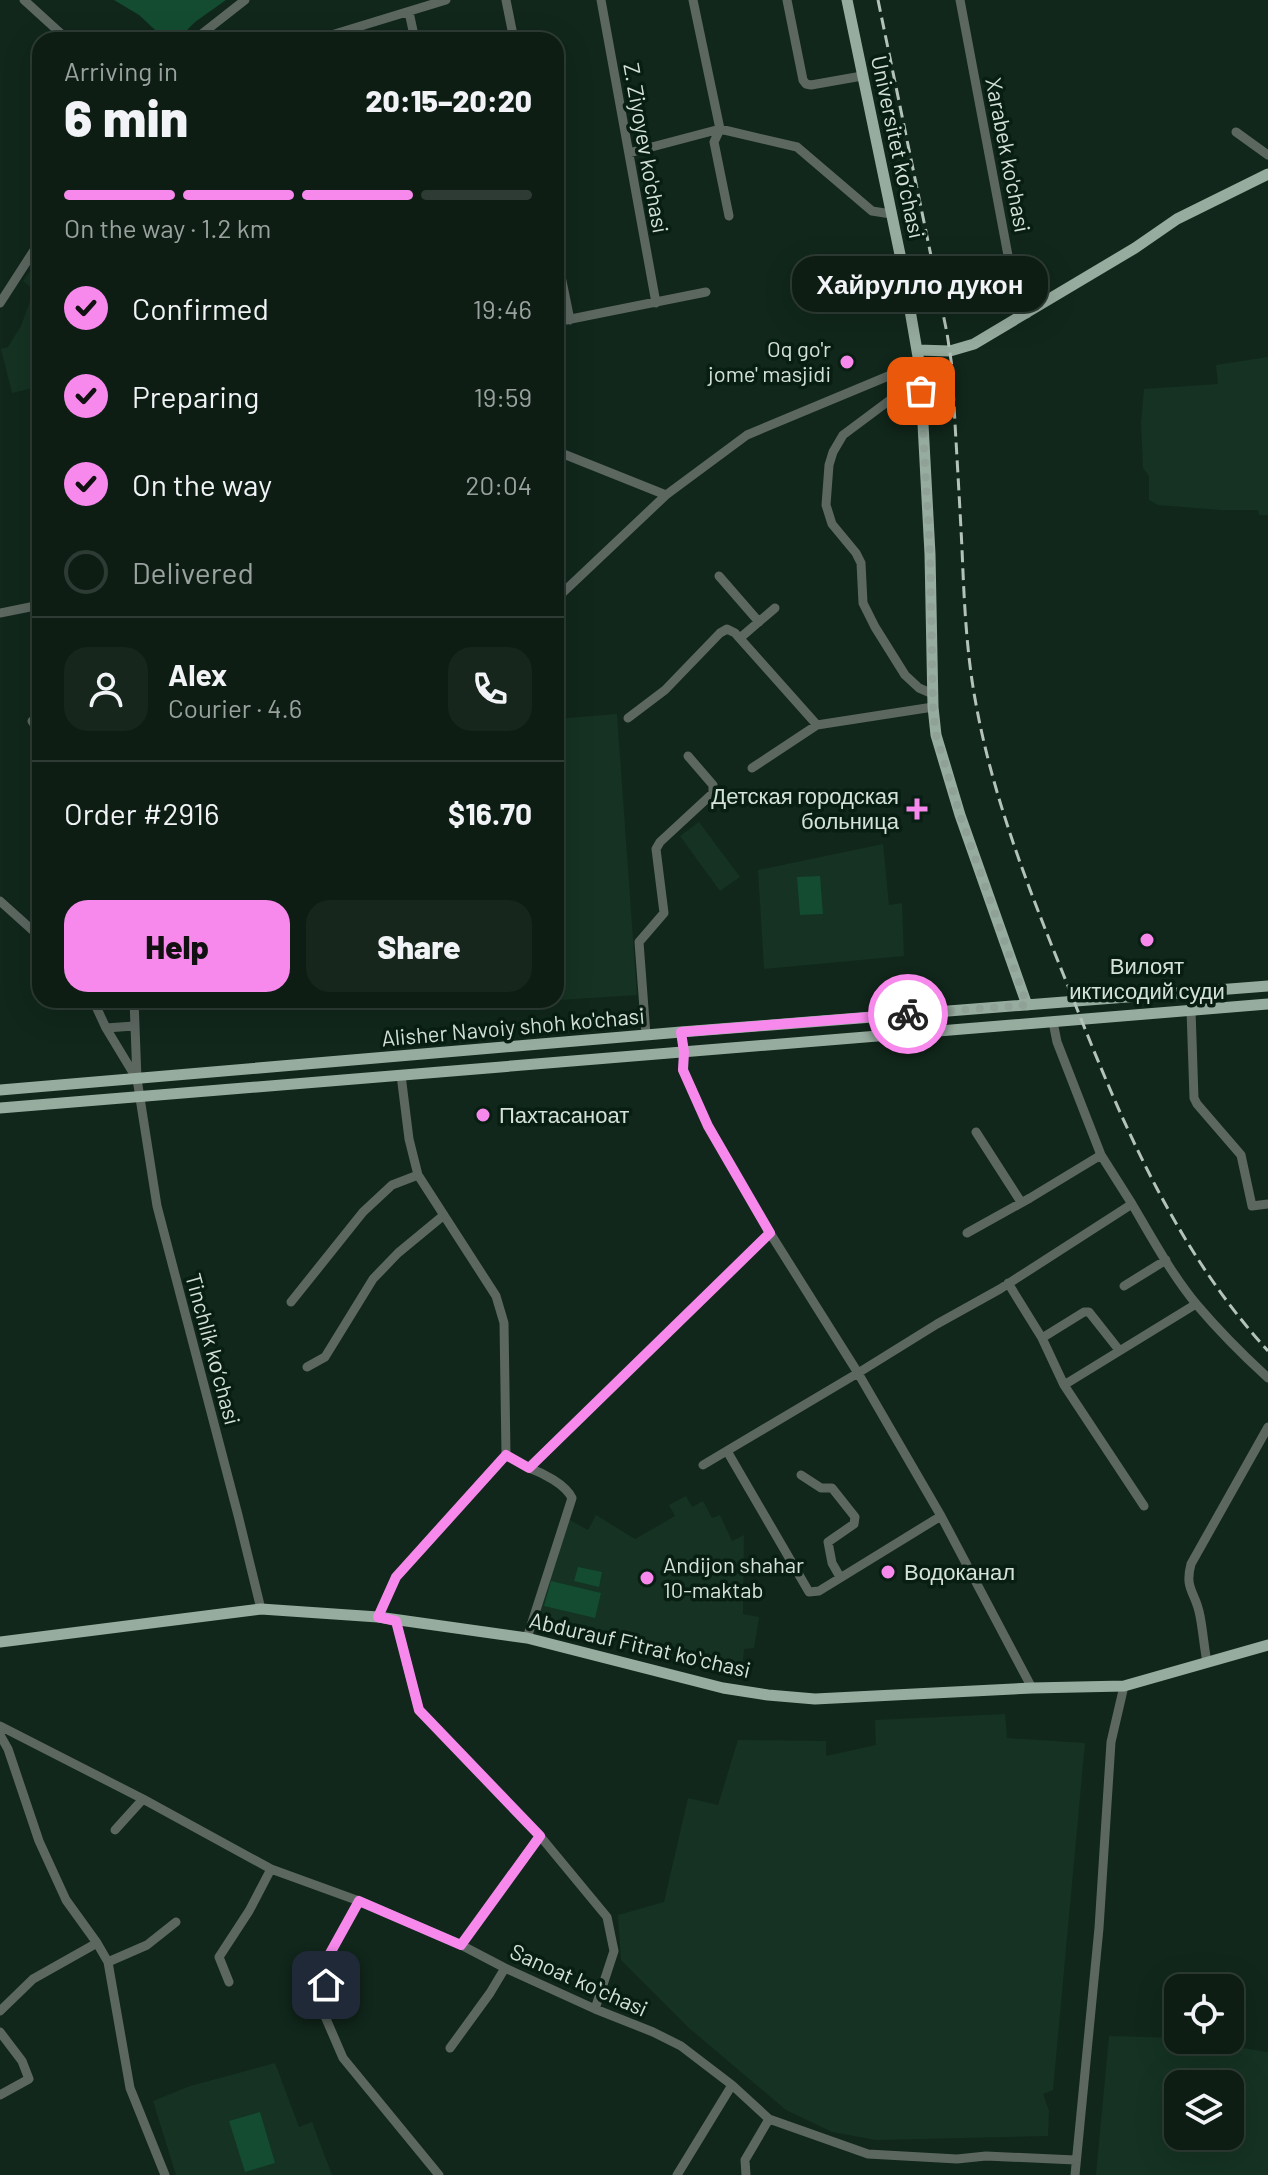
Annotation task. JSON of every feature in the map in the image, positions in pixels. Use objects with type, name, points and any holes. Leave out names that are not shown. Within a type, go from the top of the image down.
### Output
[{"type":"main road","name":"Universitet kо‘chasi","points":[[847,0],[918,350],[930,554],[936,735],[960,815],[1027,1005]]},
{"type":"main road","points":[[918,350],[950,351],[974,344],[1135,248],[1177,219],[1268,174]]},
{"type":"main road","name":"Alisher Navoiy shoh ko'chasi","points":[[0,1090],[1268,986]]},
{"type":"main road","name":"Alisher Navoiy shoh ko'chasi","points":[[0,1108],[1268,1004]]},
{"type":"main road","points":[[807,1022],[808,1042]]},
{"type":"main road","points":[[681,1032],[684,1052]]},
{"type":"main road","points":[[469,1051],[471,1069]]},
{"type":"main road","points":[[273,1066],[274,1086]]},
{"type":"main road","points":[[244,1069],[246,1088]]},
{"type":"main road","name":"Abdurauf Fitrat koʻchasi","points":[[0,1642],[261,1609],[378,1617],[527,1638],[723,1688],[815,1699],[1124,1686],[1268,1645]]},
{"type":"street","points":[[24,0],[59,32]]},
{"type":"street","points":[[204,32],[245,0]]},
{"type":"street","points":[[344,32],[446,0]]},
{"type":"street","points":[[506,0],[512,32]]},
{"type":"street","name":"Z. Ziyoyev ko'chasi","points":[[601,0],[656,303]]},
{"type":"street","points":[[693,0],[720,129],[714,142],[729,216]]},
{"type":"street","points":[[787,0],[806,84],[862,76]]},
{"type":"street","name":"Xarabek ko'chasi","points":[[960,0],[1016,298],[1027,314]]},
{"type":"street","points":[[409,12],[413,32]]},
{"type":"street","points":[[629,153],[720,129],[797,147],[872,211],[891,214]]},
{"type":"street","points":[[1236,132],[1268,155]]},
{"type":"street","points":[[0,303],[32,253]]},
{"type":"street","points":[[564,291],[570,320]]},
{"type":"street","points":[[564,321],[706,292]]},
{"type":"street","points":[[564,591],[666,495],[747,435],[898,372],[920,368]]},
{"type":"street","points":[[921,391],[898,394],[843,435],[829,465],[826,505],[832,524],[861,563],[863,603],[875,627],[905,675],[933,700]]},
{"type":"street","points":[[564,454],[666,495]]},
{"type":"street","points":[[719,576],[759,622]]},
{"type":"street","points":[[0,613],[32,607]]},
{"type":"street","points":[[740,638],[775,608]]},
{"type":"street","points":[[628,718],[665,690],[727,629],[740,638],[817,725]]},
{"type":"street","points":[[752,768],[817,725],[933,700]]},
{"type":"street","points":[[646,1035],[639,942],[664,913],[656,849],[715,789],[688,756]]},
{"type":"street","points":[[0,901],[32,930]]},
{"type":"street","points":[[97,1008],[137,1079]]},
{"type":"street","name":"Tinchlik kо‘chasi","points":[[134,1008],[139,1097],[157,1206],[261,1609]]},
{"type":"street","points":[[1191,1010],[1194,1098],[1241,1155],[1252,1206],[1268,1204]]},
{"type":"street","points":[[1053,1022],[1057,1042],[1101,1155],[1196,1304],[1268,1378]]},
{"type":"street","points":[[106,1028],[134,1026]]},
{"type":"street","points":[[684,1052],[683,1070],[708,1126],[941,1516],[1032,1688]]},
{"type":"street","points":[[378,1617],[396,1577],[506,1455],[504,1323],[496,1296],[418,1175],[409,1139],[401,1075]]},
{"type":"street","points":[[976,1132],[1021,1202]]},
{"type":"street","points":[[967,1233],[1101,1155]]},
{"type":"street","points":[[291,1302],[363,1212],[392,1185],[418,1175]]},
{"type":"street","points":[[703,1465],[1008,1283],[1132,1204]]},
{"type":"street","points":[[307,1367],[325,1357],[373,1279],[398,1253],[444,1215]]},
{"type":"street","points":[[529,1468],[770,1233]]},
{"type":"street","points":[[1124,1286],[1166,1260]]},
{"type":"street","points":[[1008,1283],[1042,1338],[1064,1385],[1144,1506]]},
{"type":"street","points":[[1064,1385],[1196,1304]]},
{"type":"street","points":[[1042,1338],[1084,1312],[1089,1312],[1119,1350]]},
{"type":"street","points":[[1207,1662],[1200,1614],[1187,1579],[1191,1564],[1268,1427]]},
{"type":"street","points":[[727,1451],[809,1592],[819,1591],[941,1516]]},
{"type":"street","points":[[506,1455],[538,1471],[569,1492],[572,1498],[527,1638]]},
{"type":"street","points":[[801,1475],[821,1488],[832,1488],[855,1517],[854,1524],[828,1542],[832,1563],[840,1577]]},
{"type":"street","points":[[396,1621],[419,1710],[540,1836],[607,1917],[614,1951],[595,2009]]},
{"type":"street","points":[[1075,2175],[1099,1928],[1111,1742],[1124,1686]]},
{"type":"street","name":"Sanoat koʻchasi","points":[[0,1726],[271,1869],[359,1901],[461,1945],[505,1968],[681,2046],[732,2085],[769,2119]]},
{"type":"street","points":[[0,1735],[8,1749],[39,1841],[66,1900],[108,1962],[130,2088],[165,2175]]},
{"type":"street","points":[[115,1830],[143,1799]]},
{"type":"street","points":[[461,1945],[540,1836]]},
{"type":"street","points":[[229,1982],[219,1957],[249,1911],[271,1869]]},
{"type":"street","points":[[359,1901],[328,1957],[324,2014],[343,2058],[437,2174]]},
{"type":"street","points":[[108,1962],[147,1945],[176,1922]]},
{"type":"street","points":[[0,2011],[33,1979],[97,1943]]},
{"type":"street","points":[[450,2048],[505,1968]]},
{"type":"street","points":[[0,2032],[22,2061],[29,2079],[0,2095]]},
{"type":"street","points":[[677,2175],[732,2085]]},
{"type":"street","points":[[746,2175],[745,2160],[769,2119],[868,2154],[957,2159],[986,2156],[1075,2160]]},
{"type":"shaded area","points":[[114,0],[226,0],[185,32],[157,32],[139,15]]},
{"type":"shaded area","points":[[32,268],[32,288],[23,281]]},
{"type":"shaded area","points":[[32,296],[32,388],[12,393],[1,349],[8,347],[21,326]]},
{"type":"shaded area","points":[[1268,357],[1268,515],[1259,515],[1258,510],[1158,505],[1149,500],[1149,476],[1143,468],[1141,423],[1144,389],[1218,384],[1216,365]]},
{"type":"shaded area","points":[[617,714],[637,995],[564,1000],[564,718]]},
{"type":"shaded area","points":[[699,822],[740,877],[720,891],[680,836]]},
{"type":"shaded area","points":[[883,844],[889,905],[902,903],[904,956],[764,969],[758,870]]},
{"type":"shaded area","points":[[820,876],[823,914],[800,915],[797,877]]},
{"type":"shaded area","name":"Andijon shahar 10-maktab","points":[[686,1496],[692,1507],[703,1501],[712,1518],[720,1515],[732,1541],[744,1535],[743,1614],[759,1617],[754,1648],[744,1649],[742,1672],[537,1617],[568,1519],[588,1530],[596,1515],[635,1539],[675,1516],[669,1505]]},
{"type":"shaded area","points":[[578,1567],[602,1572],[599,1587],[574,1581]]},
{"type":"shaded area","points":[[551,1581],[601,1593],[595,1618],[544,1606]]},
{"type":"shaded area","points":[[1005,1714],[1007,1738],[1085,1743],[1053,2090],[1043,2094],[1049,2111],[1048,2136],[876,2140],[832,2132],[786,2110],[689,2028],[621,1960],[618,1915],[664,1902],[688,1798],[718,1805],[738,1740],[826,1741],[826,1756],[876,1745],[875,1720]]},
{"type":"shaded area","points":[[1109,2036],[1164,2038],[1164,2054],[1244,2054],[1244,2048],[1268,2052],[1268,2175],[1096,2175]]},
{"type":"shaded area","points":[[275,2063],[299,2127],[312,2122],[332,2175],[176,2175],[153,2101],[190,2086]]},
{"type":"shaded area","points":[[260,2112],[275,2163],[245,2172],[229,2121]]},
{"type":"railway","points":[[878,0],[952,367],[969,657],[990,767],[1025,875],[1127,1128],[1175,1222],[1203,1267],[1268,1351]]},
{"type":"way so far","points":[[908,1014],[1027,1005],[960,815],[936,735],[921,391]]},
{"type":"place","name":"Oq go'r jome' masjidi","points":[[847,362]]},
{"type":"place","name":"Хайрулло дукон","points":[[921,391]]},
{"type":"place","name":"Детская городская больница","points":[[917,809]]},
{"type":"place","name":"Вилоят иктисодий суди","points":[[1147,940]]},
{"type":"place","name":"Пахтасаноат","points":[[483,1115]]},
{"type":"place","name":"Водоканал","points":[[888,1572]]},
{"type":"place","name":"Andijon shahar 10-maktab","points":[[647,1578]]},
{"type":"route","points":[[326,1985],[328,1957],[359,1901],[461,1945],[540,1836],[419,1710],[396,1621],[378,1617],[396,1577],[506,1455],[529,1468],[770,1233],[708,1126],[683,1070],[681,1032],[908,1014]]}]
